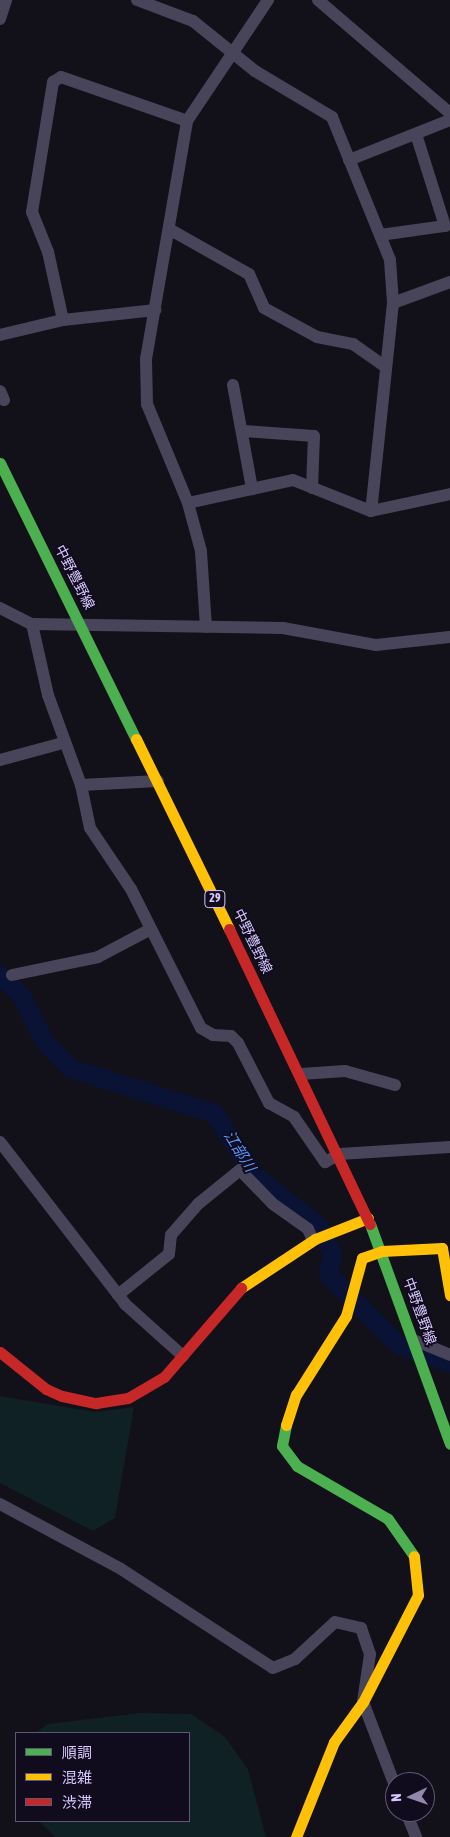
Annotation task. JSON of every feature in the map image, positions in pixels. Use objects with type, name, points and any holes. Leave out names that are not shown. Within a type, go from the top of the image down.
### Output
[{"type":"street","points":[[0,19],[6,0]]},
{"type":"street","points":[[138,0],[193,21],[233,53],[332,117],[390,260],[393,303],[384,366],[371,511]]},
{"type":"street","points":[[206,627],[201,551],[188,503],[148,404],[146,359],[187,121],[268,0]]},
{"type":"street","points":[[318,0],[450,113]]},
{"type":"street","points":[[63,320],[48,252],[32,212],[54,82],[61,77],[187,121]]},
{"type":"street","points":[[349,160],[450,120]]},
{"type":"street","points":[[380,235],[445,226],[416,134]]},
{"type":"street","points":[[169,229],[249,274],[264,308],[317,337],[353,344],[384,366]]},
{"type":"street","points":[[393,303],[450,282]]},
{"type":"street","points":[[0,335],[63,320],[155,310]]},
{"type":"street","points":[[233,385],[244,431],[252,489]]},
{"type":"street","points":[[244,431],[314,436],[312,488]]},
{"type":"street","name":"中野豊野線","points":[[0,463],[82,626],[340,1154],[382,1251],[416,1341],[450,1444]]},
{"type":"street","points":[[188,503],[293,480],[371,511],[450,494]]},
{"type":"street","points":[[0,608],[32,624],[283,628],[376,645],[450,637]]},
{"type":"street","points":[[32,624],[64,743],[81,785],[90,828],[132,889],[149,930],[201,1028],[213,1035],[231,1036],[238,1043],[269,1103],[294,1117],[325,1162],[340,1154],[450,1147]]},
{"type":"street","points":[[0,760],[64,743]]},
{"type":"street","points":[[81,785],[158,781]]},
{"type":"street","points":[[12,975],[98,956],[149,930]]},
{"type":"street","points":[[301,1074],[345,1071],[395,1085]]},
{"type":"street","points":[[0,1142],[118,1295],[183,1356]]},
{"type":"street","points":[[118,1295],[169,1254],[171,1235],[198,1204],[240,1170],[273,1204],[308,1229],[314,1240]]},
{"type":"street","points":[[0,1352],[46,1389],[96,1403],[148,1390],[183,1356],[245,1283],[314,1240],[368,1218]]},
{"type":"street","points":[[296,1837],[334,1742],[363,1702],[418,1595],[415,1557],[388,1519],[297,1466],[282,1446],[296,1395],[349,1304],[362,1258],[382,1251],[442,1248],[450,1295]]},
{"type":"street","points":[[416,1341],[450,1355]]},
{"type":"street","points":[[0,1504],[120,1569],[273,1668],[295,1659],[335,1622],[356,1625],[361,1628],[370,1654],[363,1702],[390,1772]]},
{"type":"street","points":[[410,1822],[416,1837]]},
{"type":"shaded area","points":[[0,1396],[95,1412],[134,1407],[115,1518],[93,1531],[0,1483]]},
{"type":"shaded area","points":[[140,1713],[191,1714],[225,1737],[248,1769],[266,1837],[55,1837],[40,1822],[190,1822],[190,1732],[36,1732],[48,1724]]},
{"type":"waterway","name":"江部川","points":[[0,975],[21,995],[44,1041],[70,1068],[214,1113],[254,1175],[317,1224],[332,1254],[328,1274],[399,1345],[450,1363]]},
{"type":"traffic: fast","points":[[0,463],[136,739]]},
{"type":"traffic: fast","points":[[370,1224],[450,1444]]},
{"type":"traffic: fast","points":[[286,1425],[282,1446],[297,1466],[388,1519],[414,1556]]},
{"type":"traffic: slow","points":[[136,739],[229,929]]},
{"type":"traffic: slow","points":[[241,1288],[315,1239],[368,1218]]},
{"type":"traffic: slow","points":[[286,1425],[296,1395],[346,1316],[362,1258],[382,1251],[442,1248],[450,1295]]},
{"type":"traffic: slow","points":[[296,1837],[334,1742],[363,1702],[418,1595],[414,1556]]},
{"type":"traffic: jam","points":[[229,929],[370,1224]]},
{"type":"traffic: jam","points":[[0,1352],[46,1389],[62,1396],[96,1403],[128,1398],[164,1377],[241,1288]]}]
